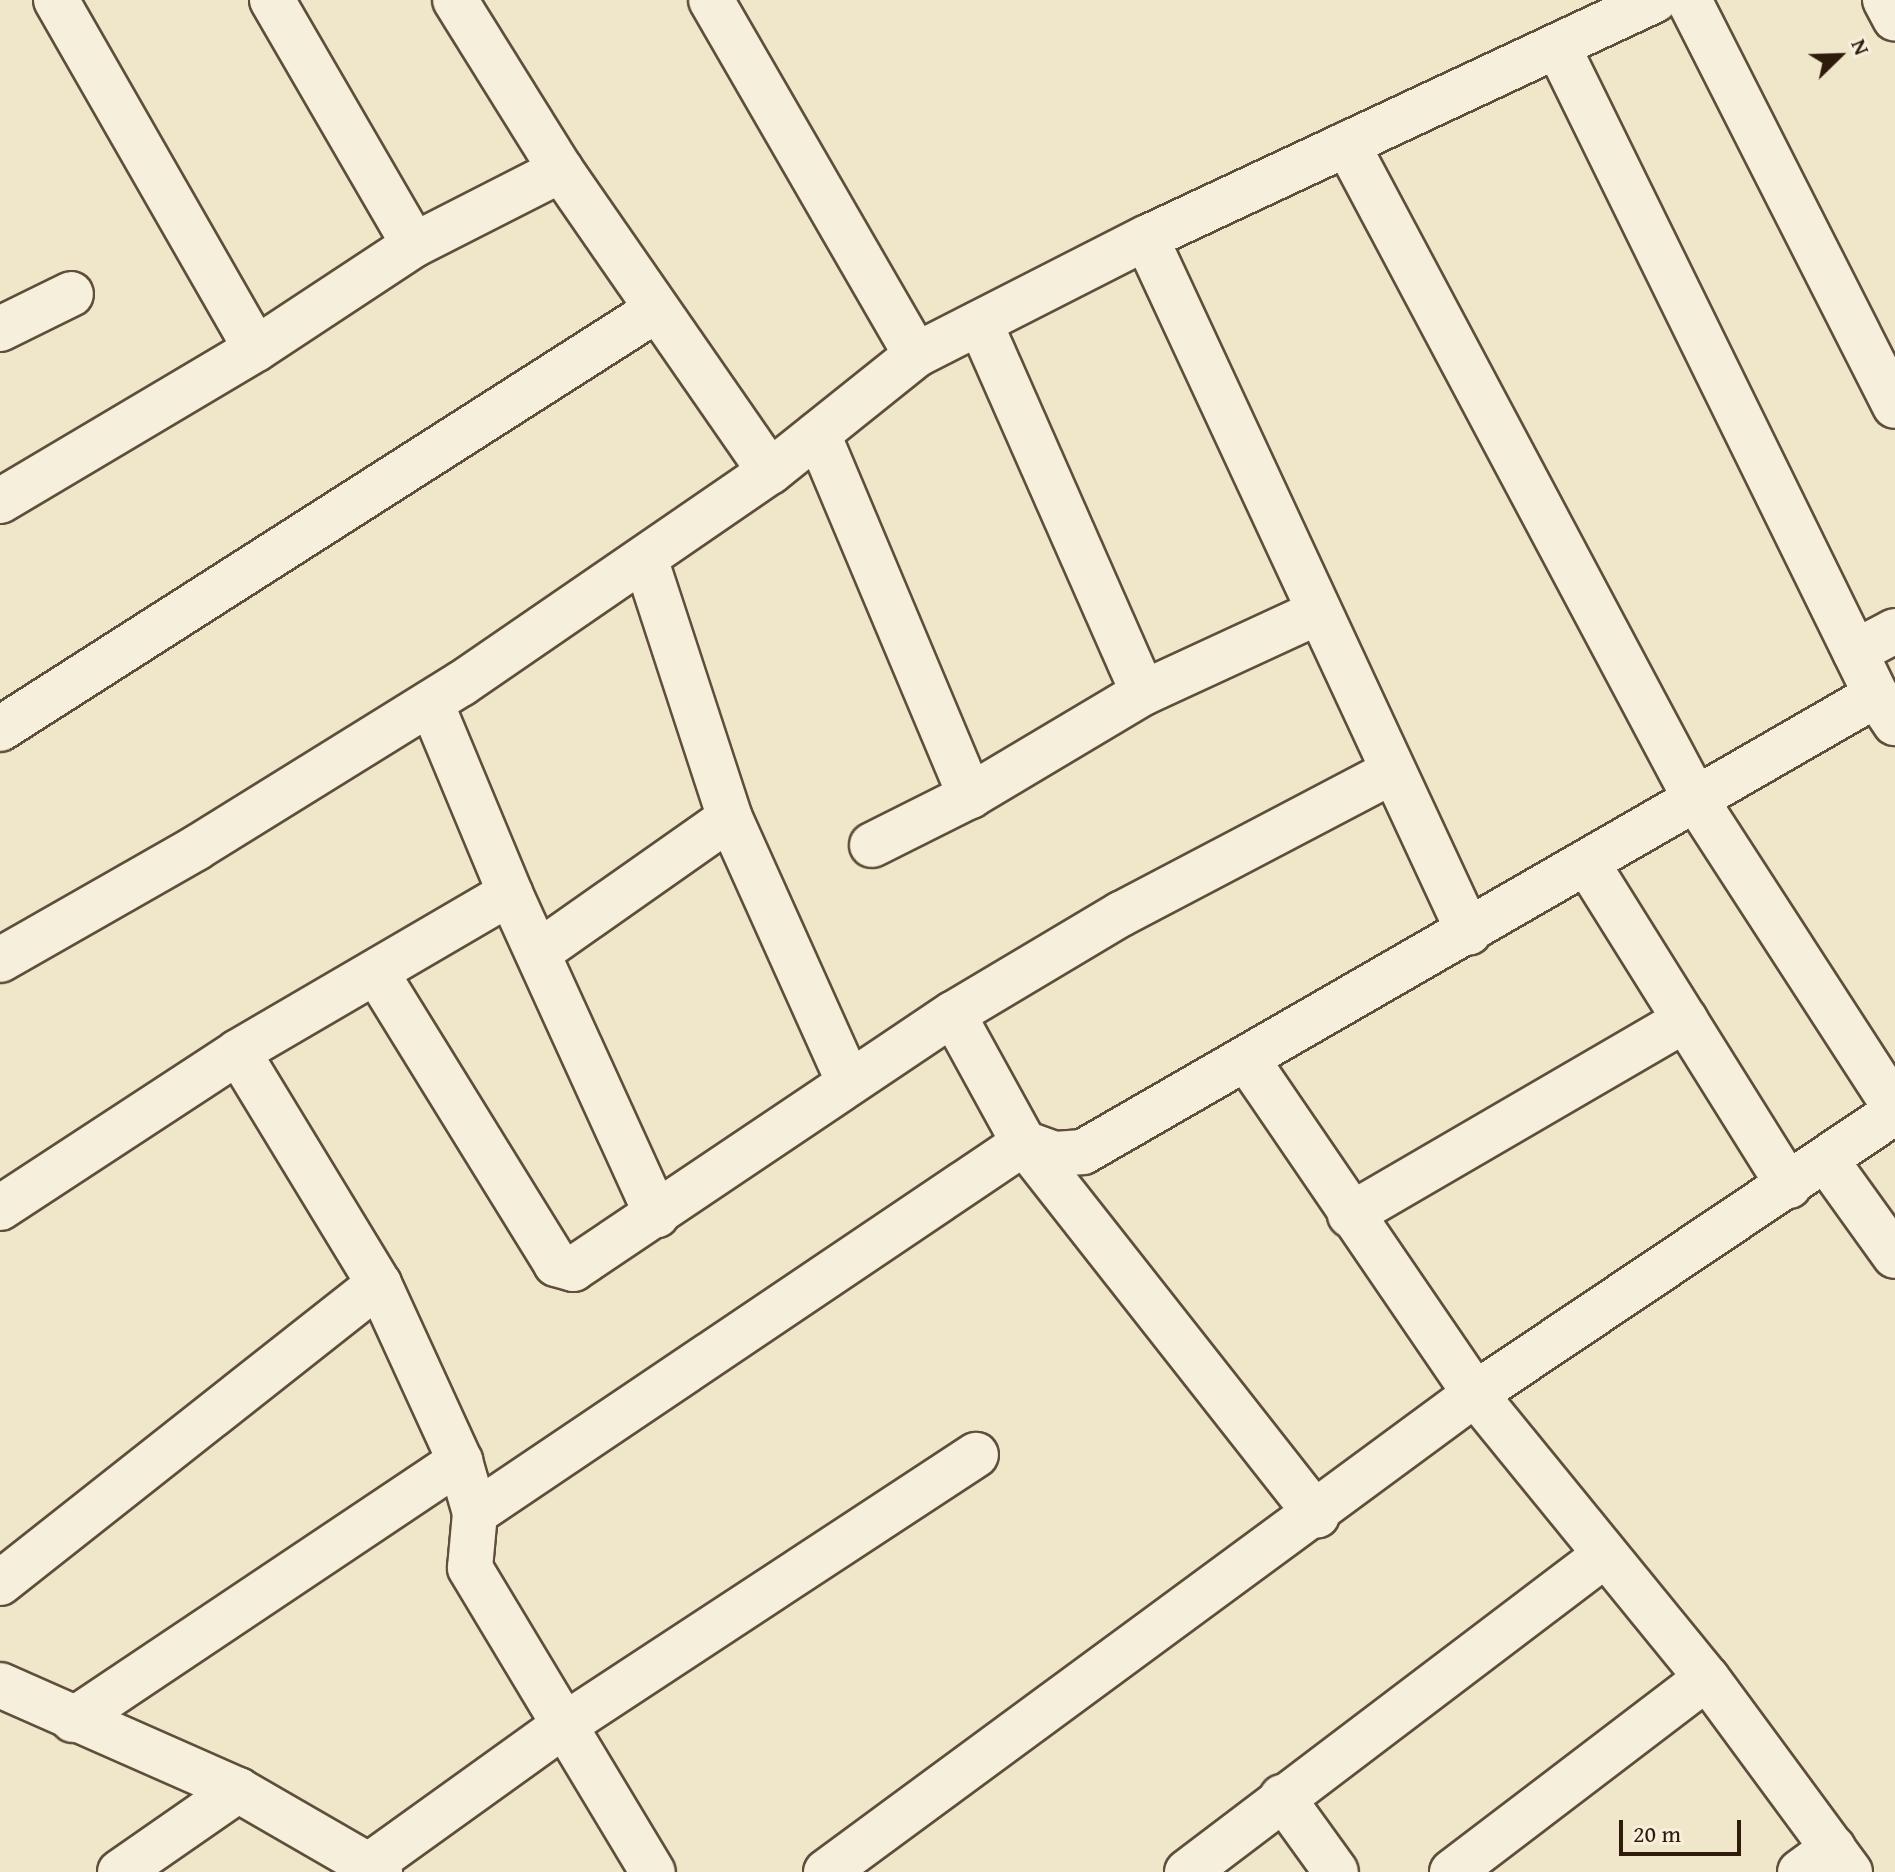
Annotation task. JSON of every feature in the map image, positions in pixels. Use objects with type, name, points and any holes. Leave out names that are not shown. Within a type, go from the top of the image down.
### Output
[{"type":"street","points":[[56,0],[256,349]]},
{"type":"street","points":[[272,0],[414,245]]},
{"type":"street","points":[[455,0],[561,170],[770,472]]},
{"type":"street","points":[[711,0],[916,355]]},
{"type":"street","points":[[0,960],[209,840],[431,703],[646,561],[770,472],[916,355],[1146,238],[1559,49],[1655,0]]},
{"type":"street","points":[[1689,0],[1895,406]]},
{"type":"street","points":[[1885,0],[1895,19]]},
{"type":"street","points":[[1024,1143],[1055,1154],[1083,1152],[1248,1061],[1696,800],[1885,709],[1559,49]]},
{"type":"street","points":[[826,1872],[1317,1515],[1475,1394],[1789,1186],[1895,1110],[1696,800],[1347,144]]},
{"type":"street","points":[[0,501],[256,349],[414,245],[561,170]]},
{"type":"street","points":[[1146,238],[1316,613],[1469,933]]},
{"type":"street","points":[[0,329],[71,294]]},
{"type":"street","points":[[0,729],[656,310]]},
{"type":"street","points":[[980,323],[1143,693]]},
{"type":"street","points":[[818,434],[970,796]]},
{"type":"street","points":[[646,561],[730,818],[849,1083]]},
{"type":"street","points":[[872,845],[970,796],[1143,693],[1316,613]]},
{"type":"street","points":[[1855,652],[1895,631]]},
{"type":"street","points":[[431,703],[510,893],[657,1215]]},
{"type":"street","points":[[376,972],[556,1264],[573,1269],[588,1263],[953,1014],[1121,914],[1391,772]]},
{"type":"street","points":[[539,952],[730,818]]},
{"type":"street","points":[[1587,863],[1789,1186]]},
{"type":"street","points":[[0,1208],[238,1052],[510,893]]},
{"type":"street","points":[[953,1014],[1024,1143],[1317,1515]]},
{"type":"street","points":[[1350,1215],[1685,1020]]},
{"type":"street","points":[[238,1052],[379,1284],[460,1461],[475,1513],[470,1568],[653,1872]]},
{"type":"street","points":[[1248,1061],[1350,1215],[1475,1394],[1707,1678],[1827,1864]]},
{"type":"street","points":[[475,1513],[1024,1143]]},
{"type":"street","points":[[1826,1160],[1895,1256]]},
{"type":"street","points":[[0,1583],[379,1284]]},
{"type":"street","points":[[7,1697],[73,1720],[238,1790],[374,1869],[563,1726],[976,1455]]},
{"type":"street","points":[[73,1720],[460,1461]]},
{"type":"street","points":[[1187,1872],[1605,1555]]},
{"type":"street","points":[[1452,1872],[1707,1678]]},
{"type":"street","points":[[120,1872],[238,1790]]},
{"type":"street","points":[[1282,1797],[1336,1872]]}]
